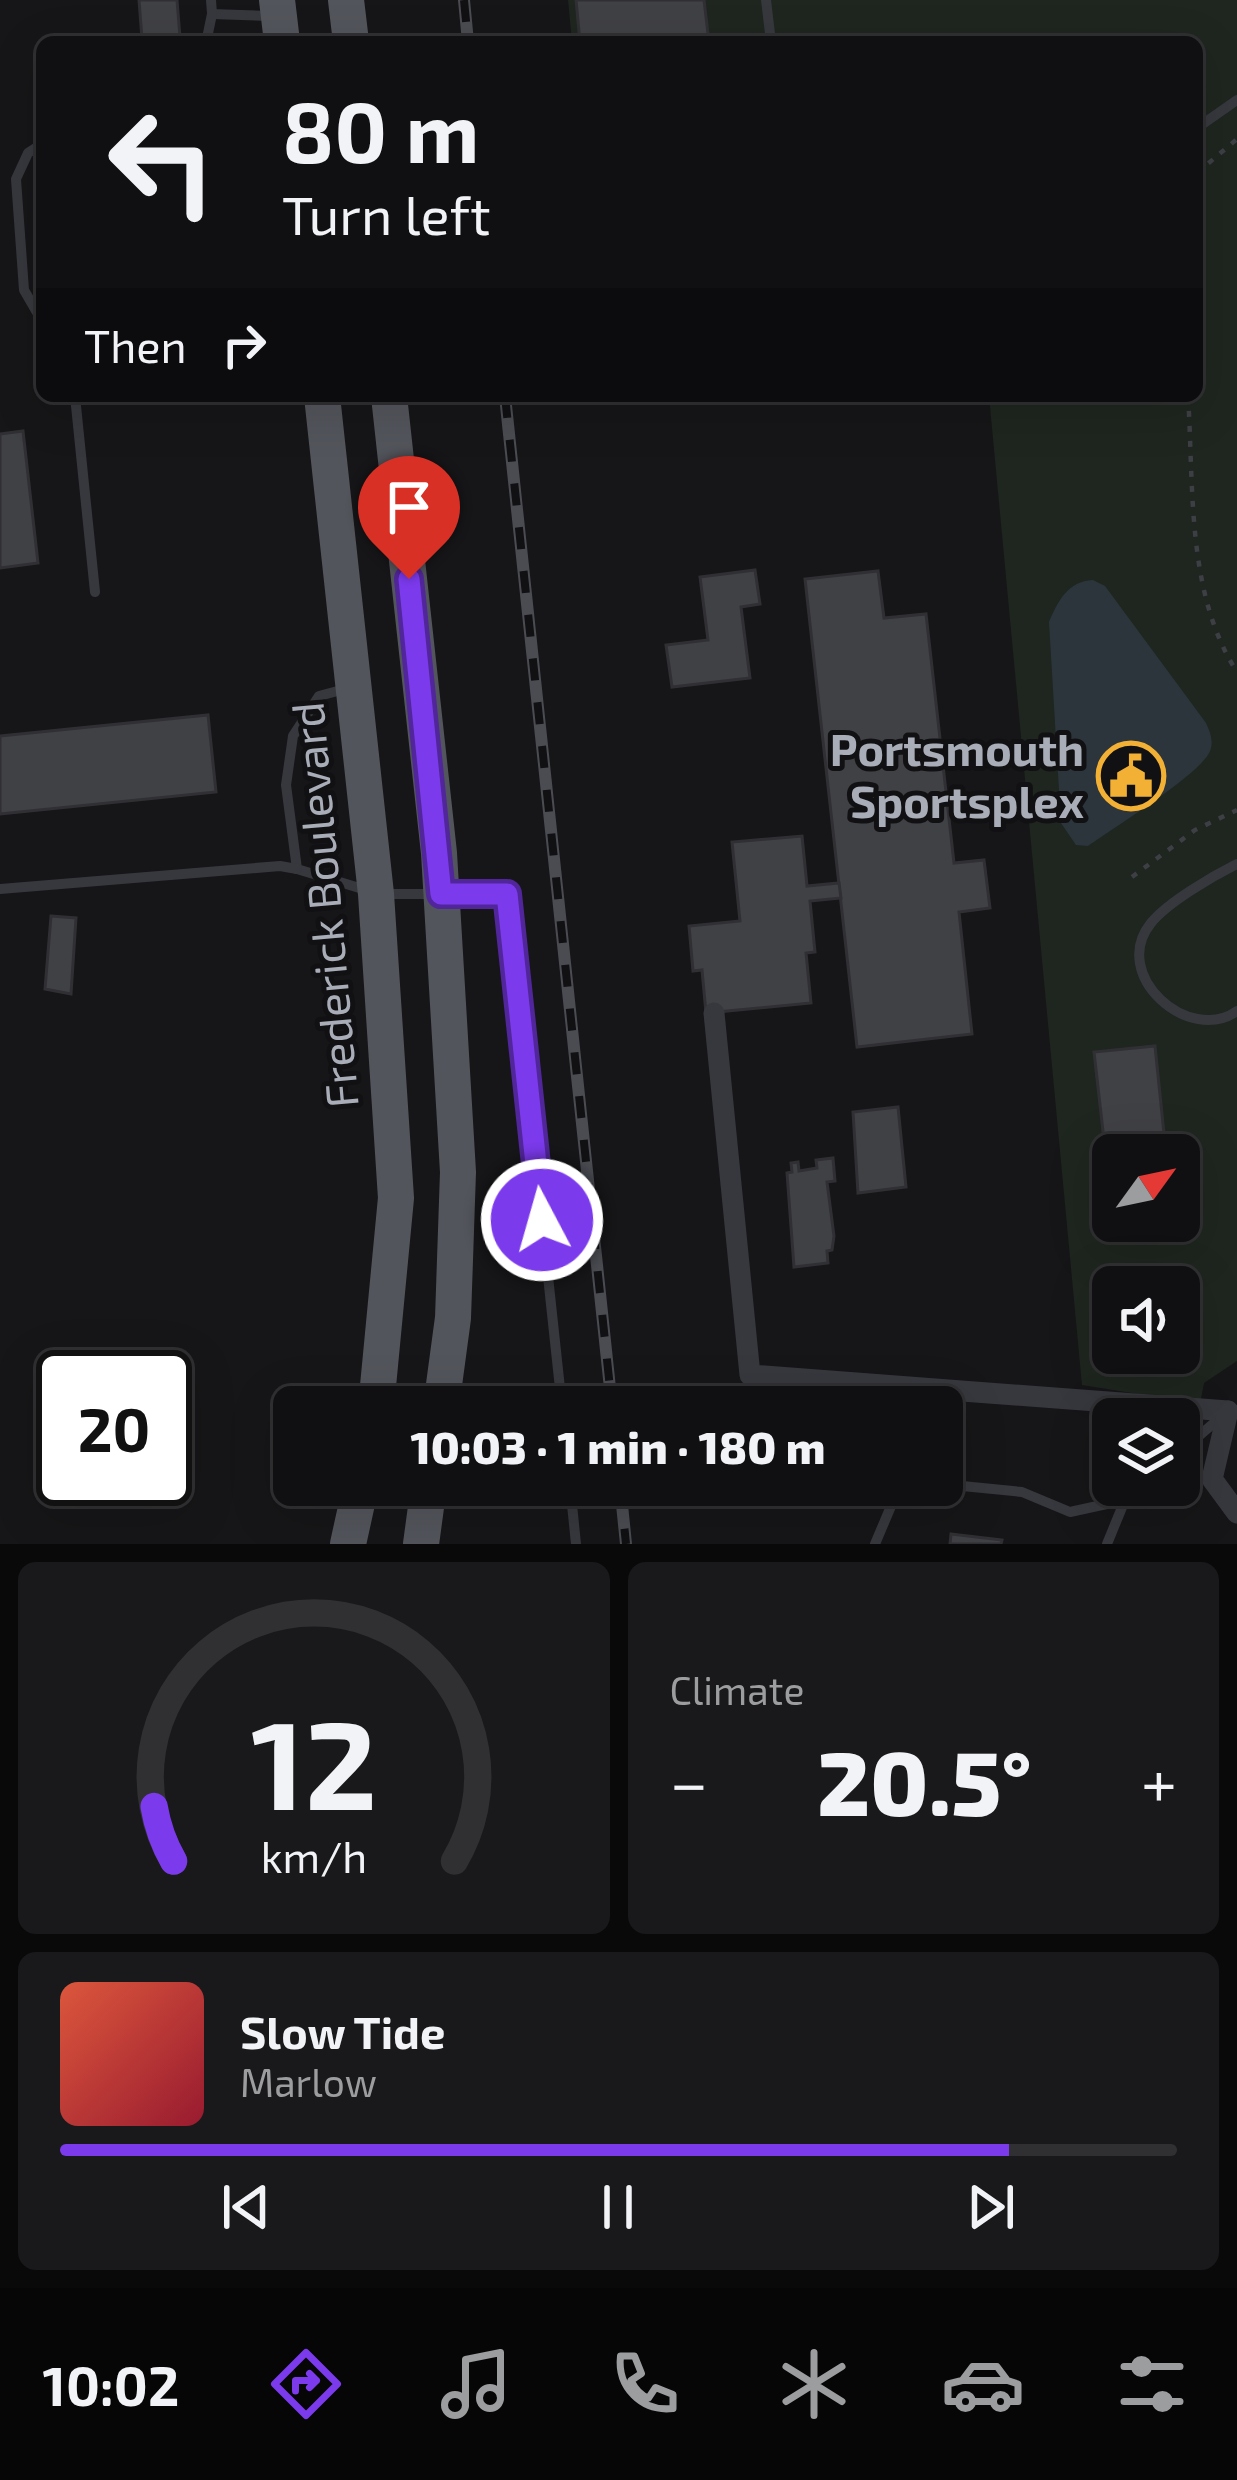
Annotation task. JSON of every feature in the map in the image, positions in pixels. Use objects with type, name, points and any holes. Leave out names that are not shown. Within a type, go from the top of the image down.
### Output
[{"type":"main road","points":[[346,0],[350,36]]},
{"type":"main road","name":"Frederick Boulevard","points":[[323,402],[376,894],[396,1198],[378,1386]]},
{"type":"main road","points":[[390,402],[441,894],[458,1172],[453,1318],[443,1386]]},
{"type":"main road","points":[[348,1544],[356,1506]]},
{"type":"main road","points":[[421,1544],[426,1506]]},
{"type":"street","points":[[714,1013],[750,1376],[1233,1408],[1212,1479],[1237,1514]]},
{"type":"lane","points":[[207,36],[211,0]]},
{"type":"lane","points":[[766,0],[770,36]]},
{"type":"lane","points":[[212,14],[280,19]]},
{"type":"lane","points":[[1203,124],[1237,100]]},
{"type":"lane","points":[[36,148],[28,153],[16,179],[24,290],[36,311]]},
{"type":"lane","points":[[76,402],[94,592]]},
{"type":"lane","points":[[297,868],[286,784],[292,736],[319,696],[355,687]]},
{"type":"lane","points":[[1237,864],[1150,924],[1138,960],[1152,995],[1187,1017],[1226,1019],[1237,1011]]},
{"type":"lane","points":[[0,889],[262,867],[297,868],[376,894],[507,894],[560,1386]]},
{"type":"lane","points":[[1200,1436],[1233,1408]]},
{"type":"lane","points":[[963,1486],[1022,1492],[1070,1512],[1098,1506]]},
{"type":"lane","points":[[572,1506],[576,1544]]},
{"type":"lane","points":[[875,1544],[891,1506]]},
{"type":"lane","points":[[1106,1544],[1122,1506]]},
{"type":"path","points":[[1203,168],[1237,139]]},
{"type":"path","points":[[1188,402],[1197,540],[1207,608],[1221,647],[1237,671]]},
{"type":"path","points":[[1132,878],[1195,830],[1237,810]]},
{"type":"shaded area","name":"Portsmouth Sportsplex","points":[[568,0],[1237,0],[1237,1361],[1204,1383],[1200,1404],[1200,1398],[1163,1398],[1082,1385],[990,402],[1203,402],[1203,36],[571,36]]},
{"type":"shaded area","points":[[1093,580],[1105,586],[1206,723],[1212,744],[1191,773],[1088,846],[1076,845],[1061,823],[1049,622],[1070,588]]},
{"type":"building","points":[[139,0],[177,0],[180,36],[142,36]]},
{"type":"building","points":[[576,0],[704,0],[708,36],[579,36]]},
{"type":"building","points":[[23,431],[38,563],[0,568],[0,434]]},
{"type":"building","points":[[755,570],[760,604],[741,607],[750,678],[672,687],[666,645],[708,640],[700,577]]},
{"type":"building","points":[[878,571],[884,618],[926,614],[954,863],[984,860],[990,908],[959,912],[972,1034],[857,1047],[805,579]]},
{"type":"building","points":[[208,715],[216,792],[0,814],[0,736]]},
{"type":"building","points":[[802,836],[807,886],[839,883],[841,898],[810,901],[815,952],[806,953],[811,1003],[706,1013],[702,970],[693,971],[689,926],[740,921],[732,842]]},
{"type":"building","points":[[51,916],[76,918],[71,994],[45,989]]},
{"type":"building","points":[[1155,1046],[1164,1134],[1103,1134],[1094,1052]]},
{"type":"building","points":[[898,1107],[906,1187],[858,1193],[853,1112]]},
{"type":"building","points":[[833,1158],[835,1181],[827,1182],[834,1236],[828,1263],[794,1267],[787,1173],[792,1172],[791,1163],[798,1162],[799,1171],[817,1168],[816,1160]]},
{"type":"building","points":[[951,1534],[1002,1540],[1001,1544],[950,1544]]},
{"type":"railway","points":[[464,0],[467,36]]},
{"type":"railway","points":[[506,402],[610,1386]]},
{"type":"railway","points":[[622,1506],[626,1544]]},
{"type":"place","name":"Portsmouth Sportsplex","points":[[1131,776]]},
{"type":"route","points":[[409,579],[441,894],[507,894],[542,1220]]}]
